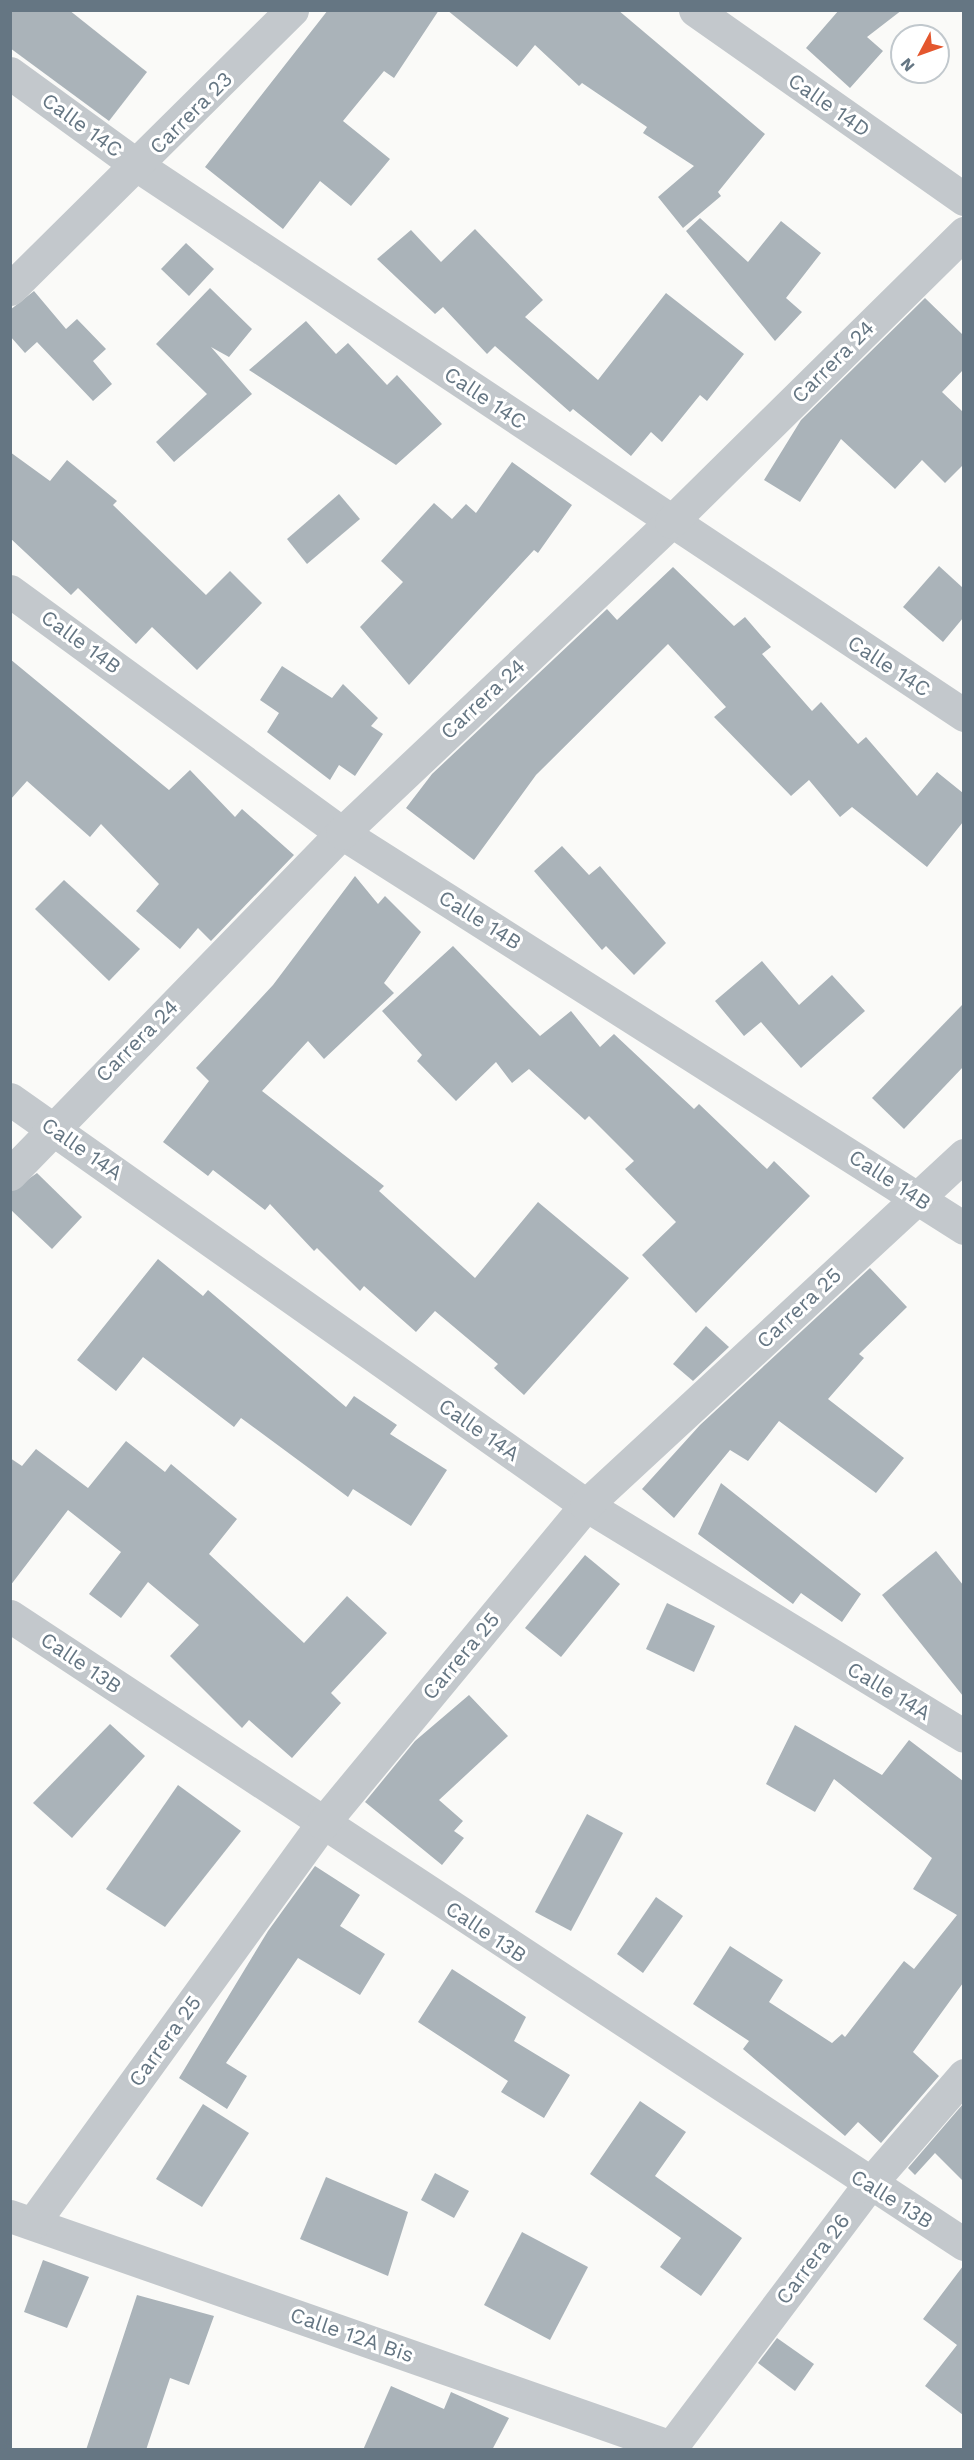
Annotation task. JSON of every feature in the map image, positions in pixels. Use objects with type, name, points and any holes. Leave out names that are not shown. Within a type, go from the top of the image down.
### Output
[{"type":"street","name":"Carrera 23","points":[[10,289],[138,166],[292,10]]},
{"type":"street","name":"Calle 14D","points":[[695,10],[963,199]]},
{"type":"street","name":"Calle 14C","points":[[10,73],[138,166],[963,715]]},
{"type":"street","name":"Carrera 24","points":[[10,1174],[52,1127],[342,833],[671,522],[963,233]]},
{"type":"street","name":"Calle 14B","points":[[10,591],[342,833],[963,1228]]},
{"type":"street","name":"Calle 14A","points":[[10,1099],[586,1505],[963,1736]]},
{"type":"street","name":"Carrera 25","points":[[22,2219],[323,1824],[586,1505],[963,1155]]},
{"type":"street","name":"Calle 13B","points":[[10,1616],[868,2186],[963,2244]]},
{"type":"street","name":"Carrera 26","points":[[670,2448],[868,2186],[963,2075]]},
{"type":"street","name":"Calle 12A Bis","points":[[22,2219],[670,2448]]},
{"type":"building","points":[[10,10],[69,10],[147,72],[109,121],[10,48]]},
{"type":"building","points":[[328,10],[439,10],[394,78],[384,71],[343,121],[390,159],[351,206],[320,181],[283,229],[205,167]]},
{"type":"building","points":[[447,10],[618,10],[765,134],[718,192],[721,196],[683,228],[658,197],[694,166],[643,133],[647,127],[582,83],[579,86],[535,45],[517,67]]},
{"type":"building","points":[[839,10],[902,10],[867,37],[883,51],[850,88],[806,48]]},
{"type":"building","points":[[700,218],[748,262],[781,221],[821,253],[786,298],[802,312],[775,341],[686,231]]},
{"type":"building","points":[[475,229],[543,300],[525,317],[598,380],[666,293],[744,354],[707,401],[700,395],[662,442],[651,432],[631,456],[573,409],[570,412],[495,346],[487,354],[443,307],[435,314],[377,259],[411,230],[441,262]]},
{"type":"building","points":[[186,243],[214,269],[189,296],[161,269]]},
{"type":"building","points":[[210,288],[252,329],[229,357],[211,347],[252,394],[174,462],[156,442],[207,394],[156,344]]},
{"type":"building","points":[[34,291],[66,329],[77,319],[106,349],[93,361],[112,384],[93,401],[37,342],[25,353],[10,336],[10,310]]},
{"type":"building","points":[[925,298],[963,335],[963,370],[942,392],[963,412],[963,465],[945,483],[922,460],[895,489],[841,439],[800,502],[764,480],[801,420]]},
{"type":"building","points":[[306,321],[336,354],[348,343],[387,385],[397,375],[442,424],[396,465],[249,370]]},
{"type":"building","points":[[10,452],[50,481],[67,460],[117,501],[113,505],[206,595],[230,571],[262,603],[197,670],[152,627],[136,644],[78,588],[71,595],[10,538]]},
{"type":"building","points":[[512,462],[572,505],[538,553],[534,550],[409,685],[360,627],[403,582],[381,561],[434,503],[452,519],[466,504],[476,513]]},
{"type":"building","points":[[339,494],[360,519],[307,564],[287,539]]},
{"type":"building","points":[[939,566],[963,588],[963,618],[943,642],[903,607]]},
{"type":"building","points":[[673,567],[734,626],[745,617],[771,647],[762,654],[812,711],[821,702],[858,744],[866,737],[917,796],[937,772],[963,793],[963,822],[927,867],[852,807],[840,817],[809,780],[791,796],[714,717],[726,707],[668,644],[536,775],[474,860],[406,808],[432,774],[607,609],[617,620]]},
{"type":"building","points":[[10,659],[169,790],[190,770],[235,817],[242,809],[294,855],[211,941],[198,928],[180,949],[136,911],[159,884],[101,824],[90,837],[27,781],[10,800]]},
{"type":"building","points":[[282,666],[332,698],[343,684],[378,718],[371,726],[383,734],[355,776],[339,765],[330,780],[267,732],[279,713],[260,700]]},
{"type":"building","points":[[562,846],[589,875],[600,866],[666,943],[634,975],[606,946],[602,950],[534,871]]},
{"type":"building","points":[[355,876],[378,904],[385,896],[421,932],[384,983],[394,993],[324,1059],[308,1041],[262,1091],[384,1186],[379,1191],[475,1278],[538,1202],[629,1278],[524,1395],[494,1368],[498,1364],[435,1311],[416,1332],[364,1286],[360,1291],[317,1248],[314,1251],[270,1204],[265,1210],[213,1170],[208,1176],[163,1142],[209,1081],[196,1068],[273,985]]},
{"type":"building","points":[[64,880],[140,949],[109,981],[35,909]]},
{"type":"building","points":[[453,946],[540,1036],[571,1011],[600,1047],[614,1034],[694,1109],[699,1104],[767,1169],[774,1161],[810,1196],[696,1313],[642,1255],[676,1222],[625,1169],[634,1161],[589,1116],[585,1120],[529,1069],[512,1083],[496,1062],[456,1101],[417,1061],[422,1055],[382,1011]]},
{"type":"building","points":[[762,961],[799,1005],[832,975],[865,1011],[801,1068],[761,1022],[744,1036],[715,1001]]},
{"type":"building","points":[[963,1004],[963,1067],[904,1129],[872,1098]]},
{"type":"building","points":[[37,1173],[82,1217],[52,1249],[10,1209],[10,1192]]},
{"type":"building","points":[[158,1259],[203,1296],[208,1290],[346,1407],[354,1396],[397,1425],[390,1434],[447,1470],[411,1526],[353,1489],[348,1497],[241,1418],[234,1427],[143,1357],[116,1391],[77,1360]]},
{"type":"building","points":[[870,1268],[907,1307],[859,1354],[864,1358],[828,1399],[904,1458],[876,1493],[779,1421],[748,1461],[730,1450],[674,1518],[642,1489],[700,1425]]},
{"type":"building","points":[[706,1326],[729,1347],[693,1381],[673,1364]]},
{"type":"building","points":[[126,1441],[165,1472],[171,1464],[237,1519],[209,1554],[304,1643],[347,1596],[387,1633],[331,1693],[341,1703],[292,1758],[249,1720],[242,1728],[170,1656],[199,1625],[148,1582],[121,1618],[89,1594],[121,1552],[68,1510],[10,1586],[10,1458],[22,1466],[36,1449],[88,1488]]},
{"type":"building","points":[[721,1483],[861,1594],[842,1622],[801,1593],[793,1604],[698,1534]]},
{"type":"building","points":[[936,1551],[963,1585],[963,1696],[882,1595]]},
{"type":"building","points":[[585,1555],[620,1584],[561,1657],[525,1628]]},
{"type":"building","points":[[667,1603],[715,1626],[694,1672],[646,1649]]},
{"type":"building","points":[[469,1695],[508,1736],[439,1800],[463,1821],[454,1831],[464,1838],[442,1865],[365,1802],[415,1741]]},
{"type":"building","points":[[110,1724],[145,1756],[72,1838],[33,1803]]},
{"type":"building","points":[[795,1725],[882,1775],[909,1740],[963,1781],[963,1983],[913,2052],[939,2076],[881,2143],[858,2122],[845,2136],[743,2049],[749,2041],[693,2004],[730,1946],[783,1980],[769,2002],[832,2043],[842,2034],[845,2037],[904,1961],[914,1969],[957,1915],[913,1889],[932,1858],[834,1779],[815,1812],[766,1784]]},
{"type":"building","points":[[178,1785],[241,1831],[165,1927],[106,1889]]},
{"type":"building","points":[[587,1814],[623,1833],[571,1931],[535,1912]]},
{"type":"building","points":[[315,1866],[360,1895],[340,1926],[385,1954],[360,1995],[298,1958],[226,2063],[247,2076],[227,2109],[179,2078],[268,1931]]},
{"type":"building","points":[[656,1897],[683,1916],[643,1973],[617,1954]]},
{"type":"building","points":[[452,1969],[526,2017],[514,2041],[570,2075],[544,2118],[501,2092],[508,2081],[418,2022]]},
{"type":"building","points":[[640,2101],[686,2132],[655,2176],[742,2238],[701,2296],[660,2267],[681,2238],[590,2174]]},
{"type":"building","points":[[203,2104],[249,2133],[202,2207],[156,2179]]},
{"type":"building","points":[[963,2104],[963,2181],[935,2153],[915,2175],[908,2168]]},
{"type":"building","points":[[435,2173],[469,2191],[454,2218],[421,2200]]},
{"type":"building","points":[[326,2177],[408,2212],[388,2276],[300,2239]]},
{"type":"building","points":[[522,2232],[588,2267],[550,2340],[484,2305]]},
{"type":"building","points":[[43,2260],[89,2277],[67,2328],[24,2312]]},
{"type":"building","points":[[963,2266],[963,2415],[925,2386],[957,2345],[923,2319]]},
{"type":"building","points":[[137,2295],[214,2316],[189,2385],[170,2378],[146,2450],[86,2450]]},
{"type":"building","points":[[777,2338],[814,2364],[795,2391],[758,2363]]},
{"type":"building","points":[[391,2386],[444,2409],[451,2392],[509,2418],[492,2450],[363,2450]]}]
